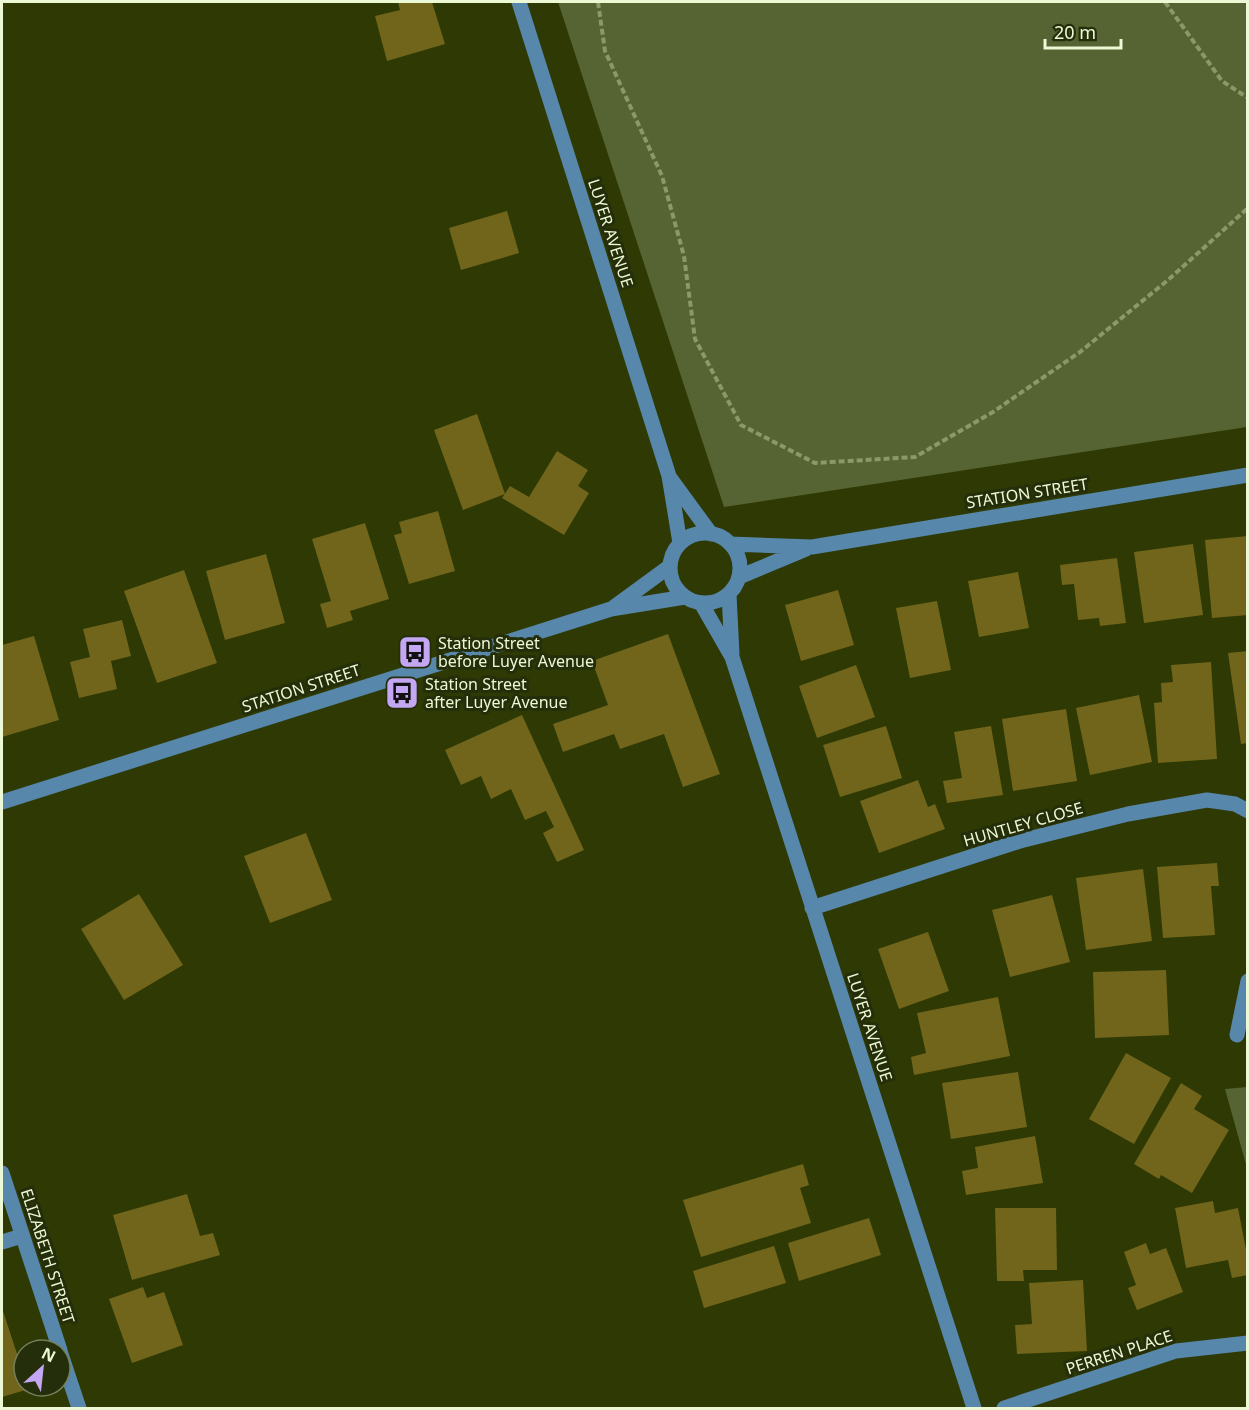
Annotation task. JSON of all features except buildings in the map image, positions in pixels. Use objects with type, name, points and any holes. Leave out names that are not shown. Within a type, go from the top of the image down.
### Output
[{"type":"street","name":"LUYER AVENUE","points":[[519,2],[669,476],[680,543]]},
{"type":"street","name":"STATION STREET","points":[[730,544],[812,547],[1248,475]]},
{"type":"street","name":"LUYER AVENUE","points":[[669,476],[711,534]]},
{"type":"street","points":[[711,534],[722,537],[730,544],[737,554],[740,565],[739,577],[729,594],[716,601],[701,603],[685,597],[673,584],[670,566],[673,553],[680,543],[695,535],[711,534]]},
{"type":"street","name":"STATION STREET","points":[[739,577],[812,547]]},
{"type":"street","name":"STATION STREET","points":[[611,609],[670,566]]},
{"type":"street","name":"LUYER AVENUE","points":[[729,594],[732,657]]},
{"type":"street","name":"STATION STREET","points":[[2,802],[611,609],[685,597]]},
{"type":"street","name":"LUYER AVENUE","points":[[701,603],[732,657],[974,1408]]},
{"type":"street","name":"HUNTLEY CLOSE","points":[[812,908],[1020,842],[1128,814],[1207,800],[1235,804],[1248,811]]},
{"type":"street","points":[[1237,1035],[1248,981]]},
{"type":"street","name":"ELIZABETH STREET","points":[[2,1173],[56,1338]]},
{"type":"street","points":[[2,1242],[22,1236]]},
{"type":"street","name":"PERREN PLACE","points":[[1004,1408],[1176,1351],[1248,1343]]},
{"type":"street","name":"ELIZABETH STREET","points":[[72,1387],[79,1408]]},
{"type":"path","points":[[598,2],[605,51],[662,176],[684,256],[695,339],[741,425],[815,464],[915,457],[993,412],[1080,352],[1168,280],[1248,208]]},
{"type":"path","points":[[1165,2],[1222,81],[1248,98]]},
{"type":"green space","points":[[558,2],[1247,2],[1247,427],[724,507]]},
{"type":"green space","points":[[1248,1087],[1247,1168],[1225,1089]]},
{"type":"place","name":"Station Street before Luyer Avenue","points":[[415,652]]},
{"type":"place","name":"Station Street after Luyer Avenue","points":[[402,693]]}]
